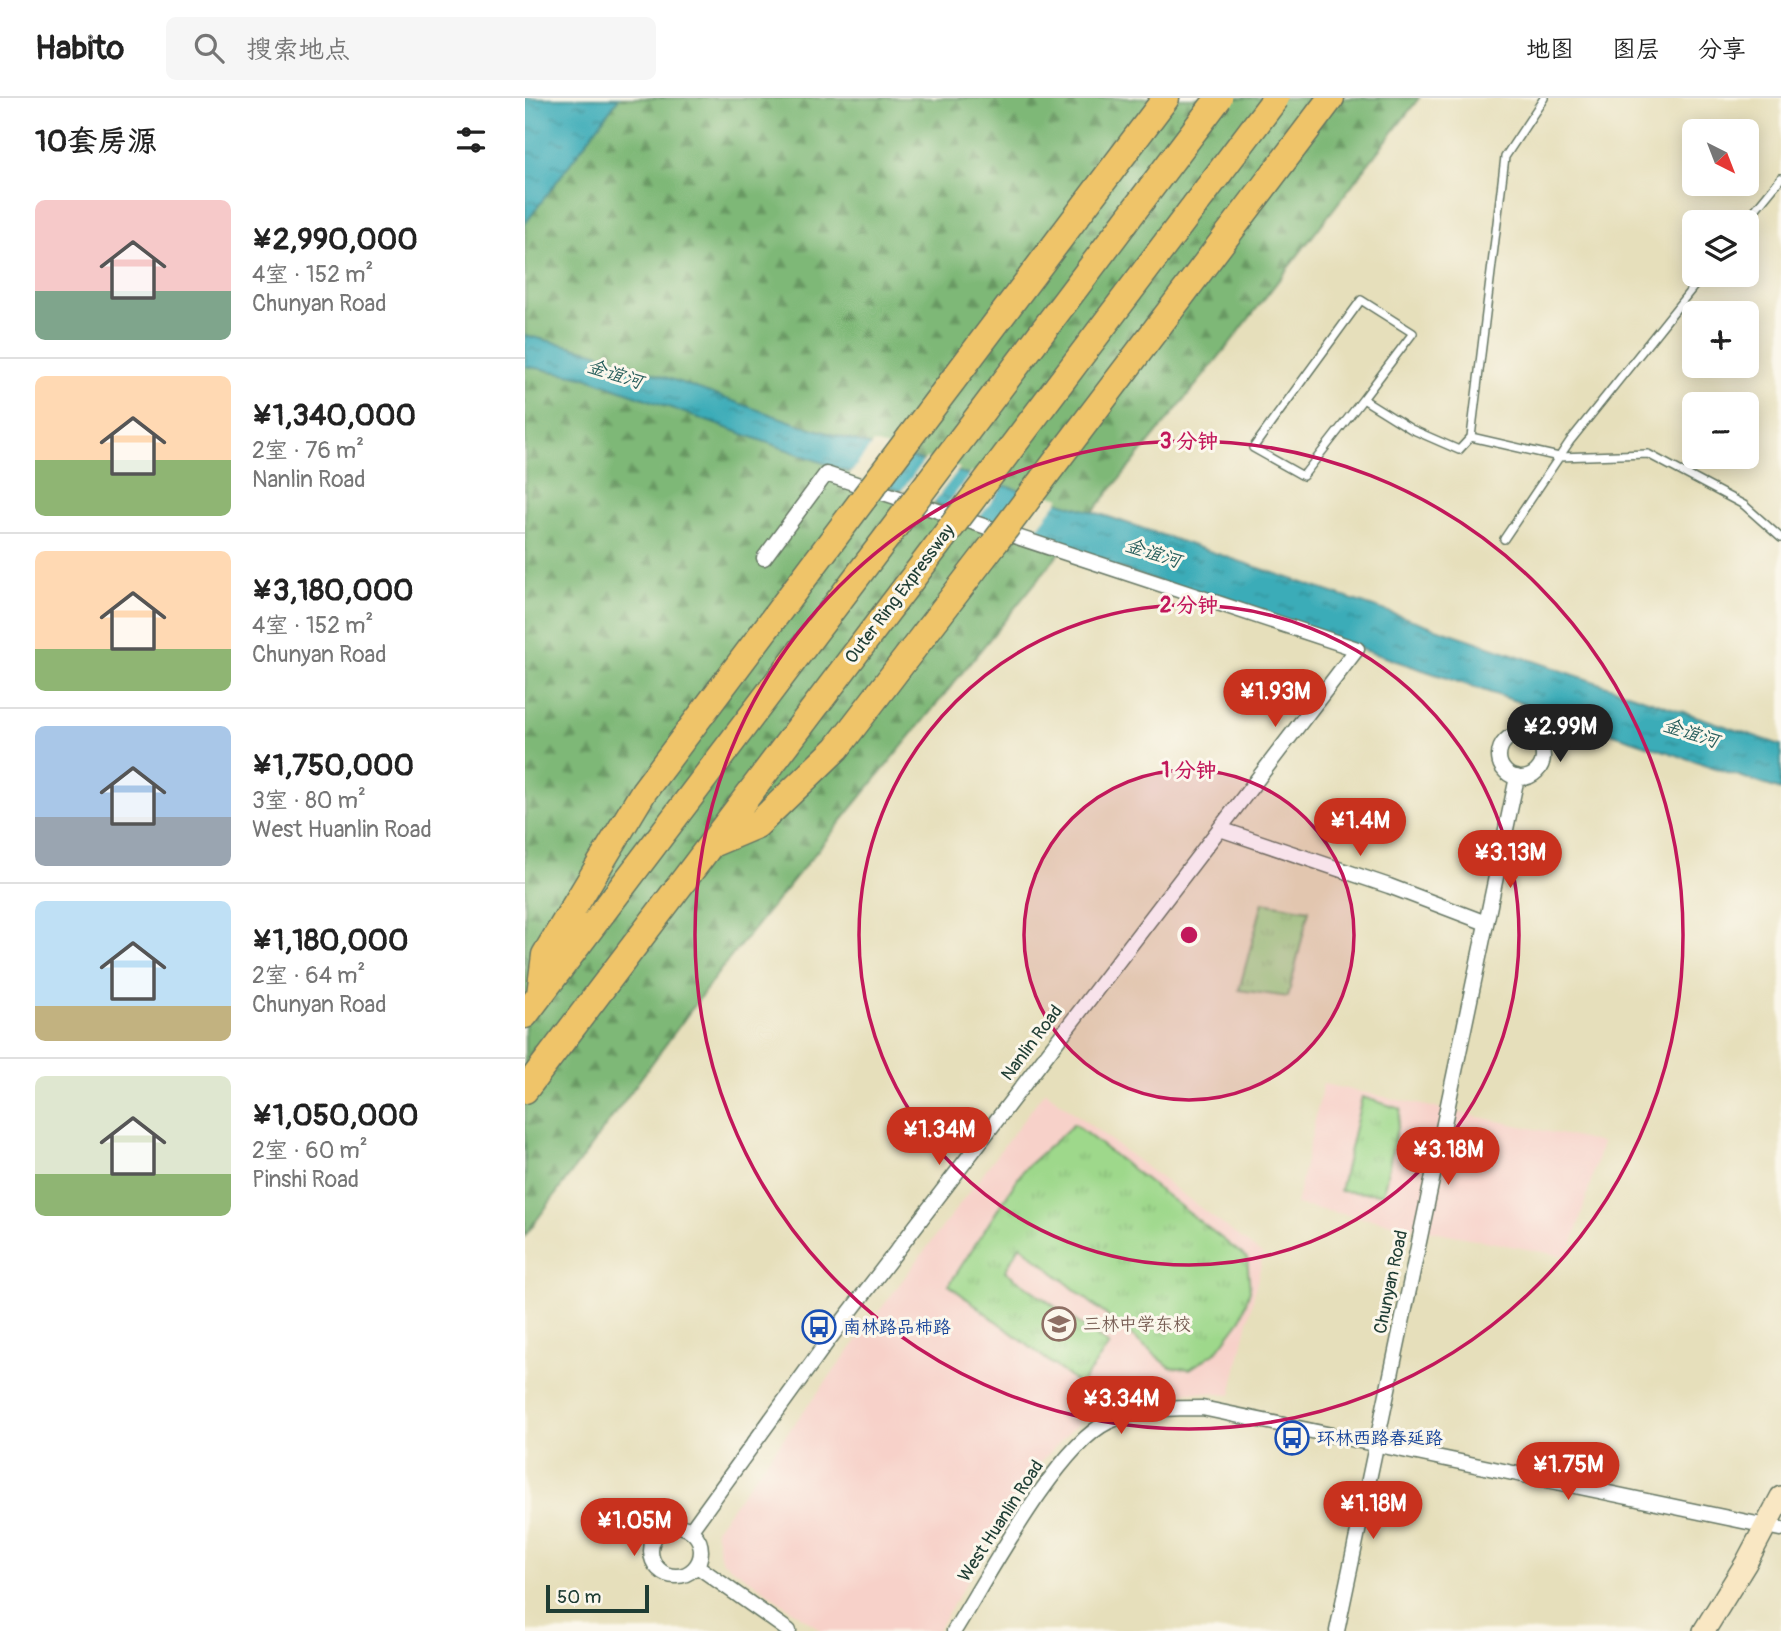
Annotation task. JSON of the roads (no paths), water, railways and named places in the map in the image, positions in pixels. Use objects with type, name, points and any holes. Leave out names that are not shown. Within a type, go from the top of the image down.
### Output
[{"type":"highway","points":[[532,1006],[545,955],[639,799],[1166,98]]},
{"type":"highway","points":[[532,1006],[1219,98]]},
{"type":"highway","name":"Outer Ring Expressway","points":[[525,1090],[1276,98]]},
{"type":"highway","points":[[711,844],[757,825],[837,748],[1331,98]]},
{"type":"street","name":"Nanlin Road","points":[[691,1530],[830,1338],[1357,649],[826,474],[764,558]]},
{"type":"street","name":"Chunyan Road","points":[[1337,1631],[1517,777]]},
{"type":"street","points":[[1220,830],[1389,886],[1486,923]]},
{"type":"street","name":"West Huanlin Road","points":[[954,1631],[1057,1468],[1106,1423],[1152,1408],[1202,1408],[1774,1528]]},
{"type":"street","points":[[1704,1631],[1774,1528],[1781,1497]]},
{"type":"street","points":[[672,1526],[691,1530],[701,1546],[697,1566],[690,1573],[671,1576],[662,1572],[651,1555],[655,1536],[672,1526]]},
{"type":"street","points":[[697,1566],[789,1631]]},
{"type":"lane","points":[[1363,399],[1411,429],[1459,450],[1471,438],[1505,157],[1544,98]]},
{"type":"lane","points":[[1755,210],[1781,178]]},
{"type":"lane","points":[[1504,539],[1559,457],[1694,287]]},
{"type":"lane","points":[[1361,300],[1413,332],[1363,399],[1303,476],[1253,448],[1361,300]]},
{"type":"lane","points":[[1471,438],[1559,457],[1648,454],[1744,505],[1781,538]]},
{"type":"water","points":[[525,98],[619,98],[525,224]]},
{"type":"water","name":"金谊河","points":[[525,335],[594,352],[798,424],[1100,514],[1781,745],[1781,790],[1062,549],[588,378],[525,366]]},
{"type":"place","name":"三林中学东校","points":[[1059,1324]]},
{"type":"place","name":"南林路品柿路","points":[[819,1327]]},
{"type":"place","name":"环林西路春延路","points":[[1292,1438]]}]
